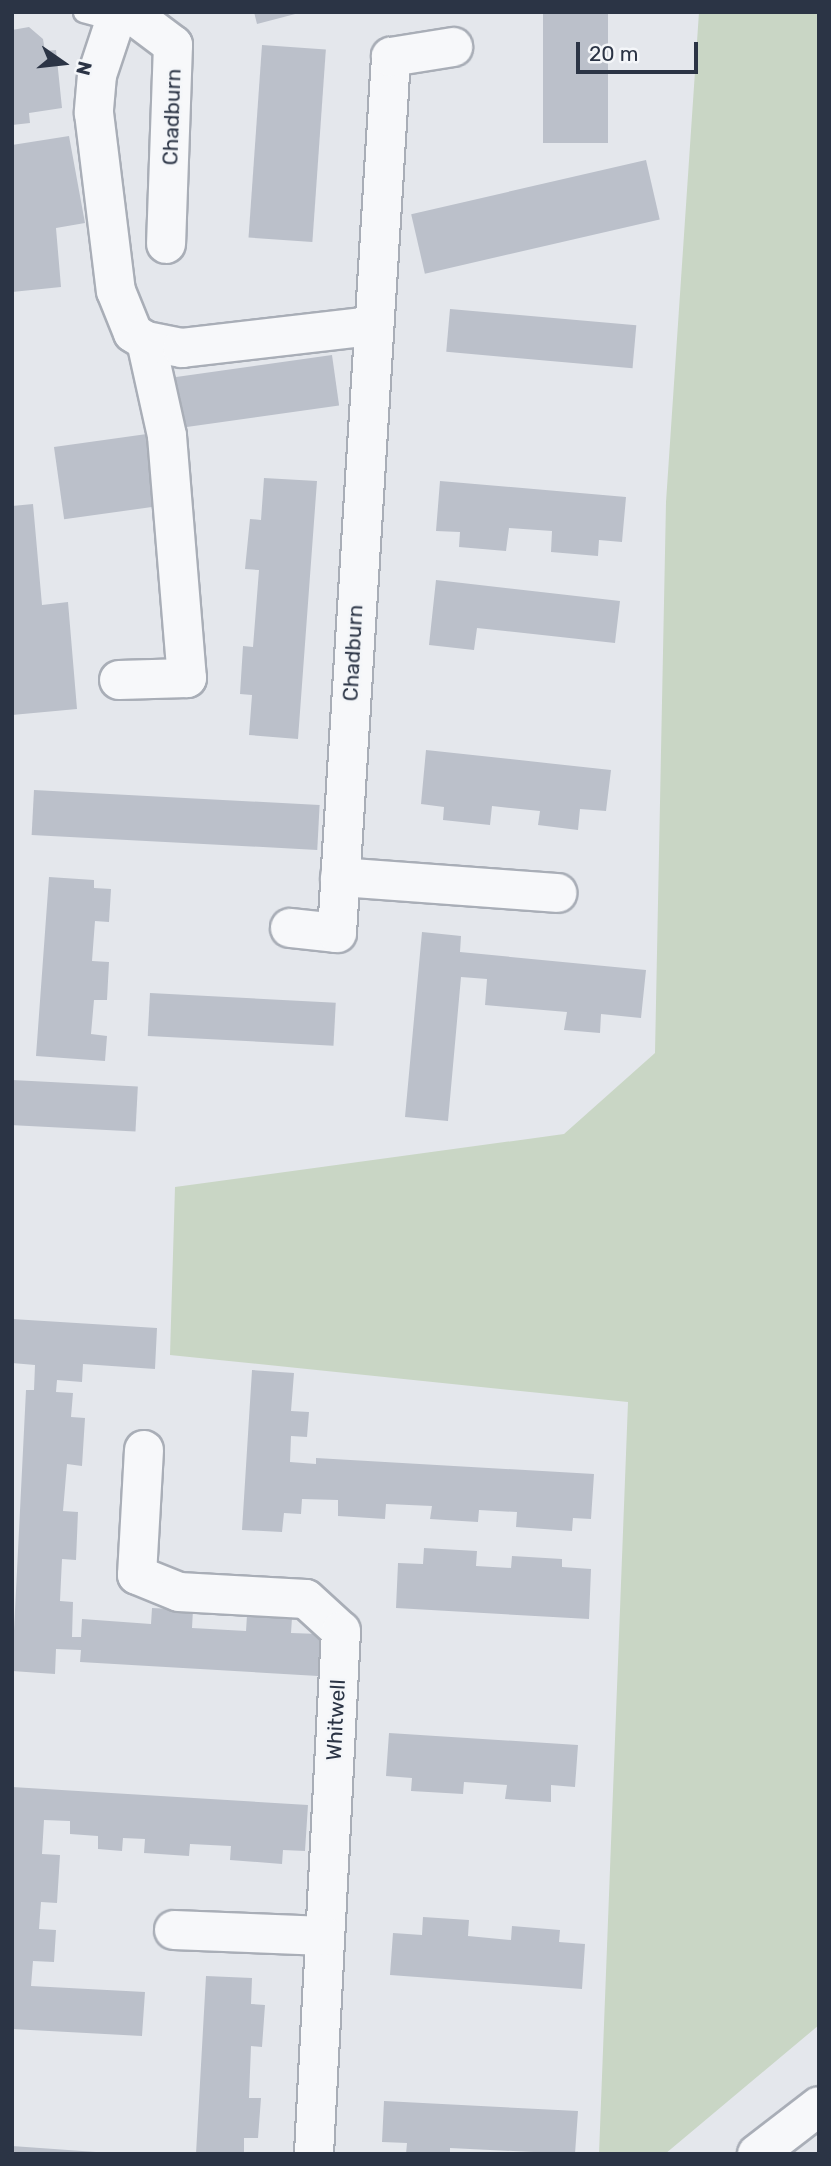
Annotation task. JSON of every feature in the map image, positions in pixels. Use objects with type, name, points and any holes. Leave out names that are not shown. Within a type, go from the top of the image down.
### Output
[{"type":"street","name":"Chadburn","points":[[119,680],[187,678],[167,436],[146,341],[133,333],[116,291],[94,113],[97,75],[112,14],[173,46],[166,244]]},
{"type":"street","name":"Chadburn","points":[[290,928],[337,933],[371,326],[391,57],[453,47]]},
{"type":"street","points":[[146,341],[182,348],[371,326]]},
{"type":"street","points":[[340,877],[557,893]]},
{"type":"street","name":"Whitwell","points":[[144,1450],[137,1575],[179,1592],[306,1599],[341,1631],[314,2154]]},
{"type":"street","points":[[174,1930],[325,1936]]},
{"type":"street","points":[[757,2154],[819,2106]]},
{"type":"green space","points":[[699,12],[819,12],[819,2025],[665,2154],[599,2154],[628,1402],[170,1355],[175,1187],[564,1134],[655,1053],[666,502]]},
{"type":"building","points":[[254,12],[298,12],[299,13],[257,24]]},
{"type":"building","points":[[543,12],[608,12],[608,143],[543,143]]},
{"type":"building","points":[[29,27],[43,39],[45,51],[56,50],[62,108],[29,113],[30,123],[12,125],[12,30]]},
{"type":"building","points":[[262,45],[326,49],[312,242],[249,238]]},
{"type":"building","points":[[69,136],[85,223],[56,228],[61,287],[12,292],[12,145]]},
{"type":"building","points":[[646,160],[660,219],[425,274],[411,214]]},
{"type":"building","points":[[450,309],[636,325],[633,368],[446,352]]},
{"type":"building","points":[[332,355],[339,406],[180,428],[173,377]]},
{"type":"building","points":[[154,433],[164,505],[64,519],[54,447]]},
{"type":"building","points":[[264,478],[317,481],[298,739],[249,735],[252,695],[240,694],[243,646],[253,647],[259,570],[245,569],[250,519],[261,520]]},
{"type":"building","points":[[440,481],[626,497],[622,542],[599,540],[598,556],[551,552],[552,531],[509,528],[506,551],[459,547],[460,532],[436,531]]},
{"type":"building","points":[[33,504],[42,605],[68,602],[77,709],[12,715],[12,506]]},
{"type":"building","points":[[436,580],[620,601],[615,643],[477,628],[474,650],[429,645]]},
{"type":"building","points":[[426,750],[611,770],[606,811],[580,809],[578,830],[538,825],[540,811],[492,806],[490,825],[443,820],[444,807],[421,804]]},
{"type":"building","points":[[34,790],[320,805],[317,850],[32,835]]},
{"type":"building","points":[[49,877],[94,880],[94,888],[111,889],[109,922],[95,921],[92,961],[109,962],[107,1000],[94,1000],[91,1034],[107,1036],[105,1061],[36,1056]]},
{"type":"building","points":[[422,932],[461,936],[460,952],[646,970],[641,1018],[601,1014],[600,1033],[564,1030],[567,1012],[485,1005],[487,979],[461,977],[448,1121],[405,1117]]},
{"type":"building","points":[[150,993],[336,1003],[333,1046],[148,1036]]},
{"type":"building","points":[[12,1080],[138,1087],[135,1132],[12,1125]]},
{"type":"building","points":[[12,1319],[157,1328],[155,1369],[83,1364],[82,1382],[57,1380],[56,1392],[73,1393],[71,1417],[85,1418],[82,1466],[67,1464],[63,1511],[78,1512],[76,1560],[62,1559],[60,1601],[73,1602],[72,1637],[81,1637],[82,1619],[151,1624],[152,1608],[193,1610],[192,1628],[246,1631],[247,1615],[292,1618],[291,1633],[320,1634],[318,1676],[80,1662],[81,1650],[56,1649],[55,1674],[12,1671],[26,1390],[34,1390],[35,1365],[12,1363]]},
{"type":"building","points":[[252,1370],[294,1373],[291,1411],[309,1412],[307,1437],[291,1436],[290,1462],[316,1464],[316,1458],[594,1474],[591,1519],[573,1518],[572,1531],[516,1527],[517,1512],[479,1510],[478,1522],[430,1519],[432,1506],[386,1504],[385,1519],[338,1516],[338,1500],[302,1499],[301,1514],[284,1513],[282,1532],[242,1530]]},
{"type":"building","points":[[424,1548],[477,1551],[476,1566],[511,1568],[512,1556],[562,1559],[562,1567],[591,1569],[589,1619],[396,1608],[398,1563],[423,1564]]},
{"type":"building","points":[[389,1733],[578,1745],[575,1787],[551,1785],[551,1802],[505,1799],[507,1785],[464,1782],[463,1794],[411,1791],[412,1778],[386,1776]]},
{"type":"building","points":[[12,1787],[308,1805],[305,1851],[283,1850],[282,1864],[230,1860],[231,1846],[190,1844],[189,1856],[144,1853],[145,1839],[123,1838],[122,1851],[98,1849],[98,1836],[70,1834],[70,1821],[44,1820],[42,1854],[60,1855],[57,1903],[41,1902],[39,1929],[56,1930],[54,1962],[33,1961],[31,1986],[145,1992],[142,2036],[12,2029]]},
{"type":"building","points":[[423,1917],[469,1920],[468,1936],[511,1940],[512,1926],[560,1930],[559,1942],[585,1944],[582,1989],[390,1975],[393,1933],[422,1935]]},
{"type":"building","points":[[206,1976],[252,1978],[251,2004],[265,2005],[262,2047],[251,2046],[249,2098],[261,2098],[258,2138],[244,2138],[244,2154],[196,2154]]},
{"type":"building","points":[[384,2101],[578,2111],[575,2154],[450,2148],[450,2154],[406,2154],[407,2143],[382,2142]]},
{"type":"building","points":[[12,2146],[96,2152],[96,2154],[12,2154]]}]
